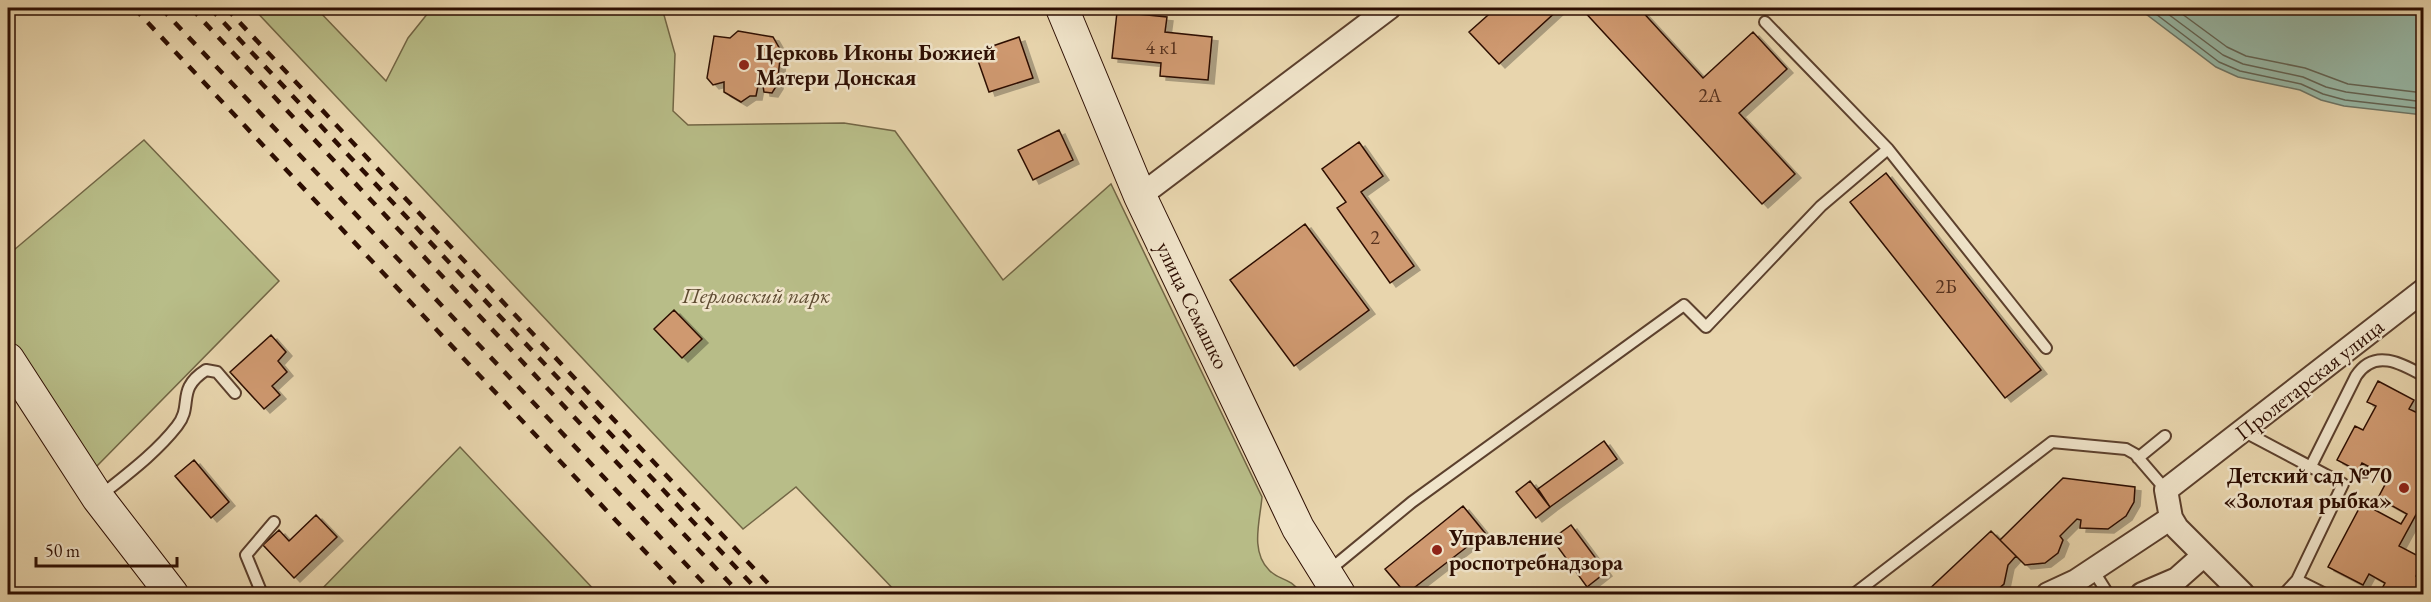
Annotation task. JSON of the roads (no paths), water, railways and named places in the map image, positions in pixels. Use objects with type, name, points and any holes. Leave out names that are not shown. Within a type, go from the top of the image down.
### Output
[{"type":"main road","name":"улица Семашко","points":[[1062,8],[1140,196],[1298,528],[1332,584]]},
{"type":"main road","points":[[8,359],[98,498],[172,594]]},
{"type":"street","points":[[1140,196],[1389,8]]},
{"type":"street","name":"Пролетарская улица","points":[[2166,490],[2424,290]]},
{"type":"street","points":[[2166,490],[2170,518],[2243,594]]},
{"type":"street","points":[[2048,594],[2093,570],[2170,518]]},
{"type":"street","points":[[2142,594],[2177,579],[2204,555]]},
{"type":"lane","points":[[1765,22],[1888,150],[2046,348]]},
{"type":"lane","points":[[1332,584],[1412,502],[1684,305],[1706,327],[1821,206],[1888,150]]},
{"type":"lane","points":[[2311,466],[2356,376],[2364,366],[2376,361],[2394,360],[2424,376]]},
{"type":"lane","points":[[98,498],[178,425],[187,388],[195,378],[206,370],[217,372],[235,393]]},
{"type":"lane","points":[[2242,430],[2339,481],[2343,486],[2297,580],[2284,594]]},
{"type":"lane","points":[[2138,458],[2165,436]]},
{"type":"lane","points":[[1854,594],[2047,444],[2058,441],[2126,449],[2138,458],[2166,490]]},
{"type":"lane","points":[[262,594],[246,555],[273,522]]},
{"type":"lane","points":[[2093,570],[2108,594]]},
{"type":"lane","points":[[2297,580],[2325,594]]},
{"type":"water","points":[[2138,8],[2423,8],[2423,115],[2344,106],[2321,100],[2300,90],[2238,77],[2216,67]]},
{"type":"railway","points":[[134,8],[685,594]]},
{"type":"railway","points":[[161,8],[714,594]]},
{"type":"railway","points":[[191,8],[740,594]]},
{"type":"railway","points":[[210,8],[761,594]]},
{"type":"railway","points":[[226,8],[778,594]]},
{"type":"place","name":"Церковь Иконы Божией Матери Донская","points":[[744,65]]},
{"type":"place","name":"Детский сад №70 «Золотая рыбка»","points":[[2404,488]]},
{"type":"place","name":"Управление роспотребнадзора","points":[[1437,550]]},
{"type":"park label","name":"Перловский парк","points":[[756,295]]}]
